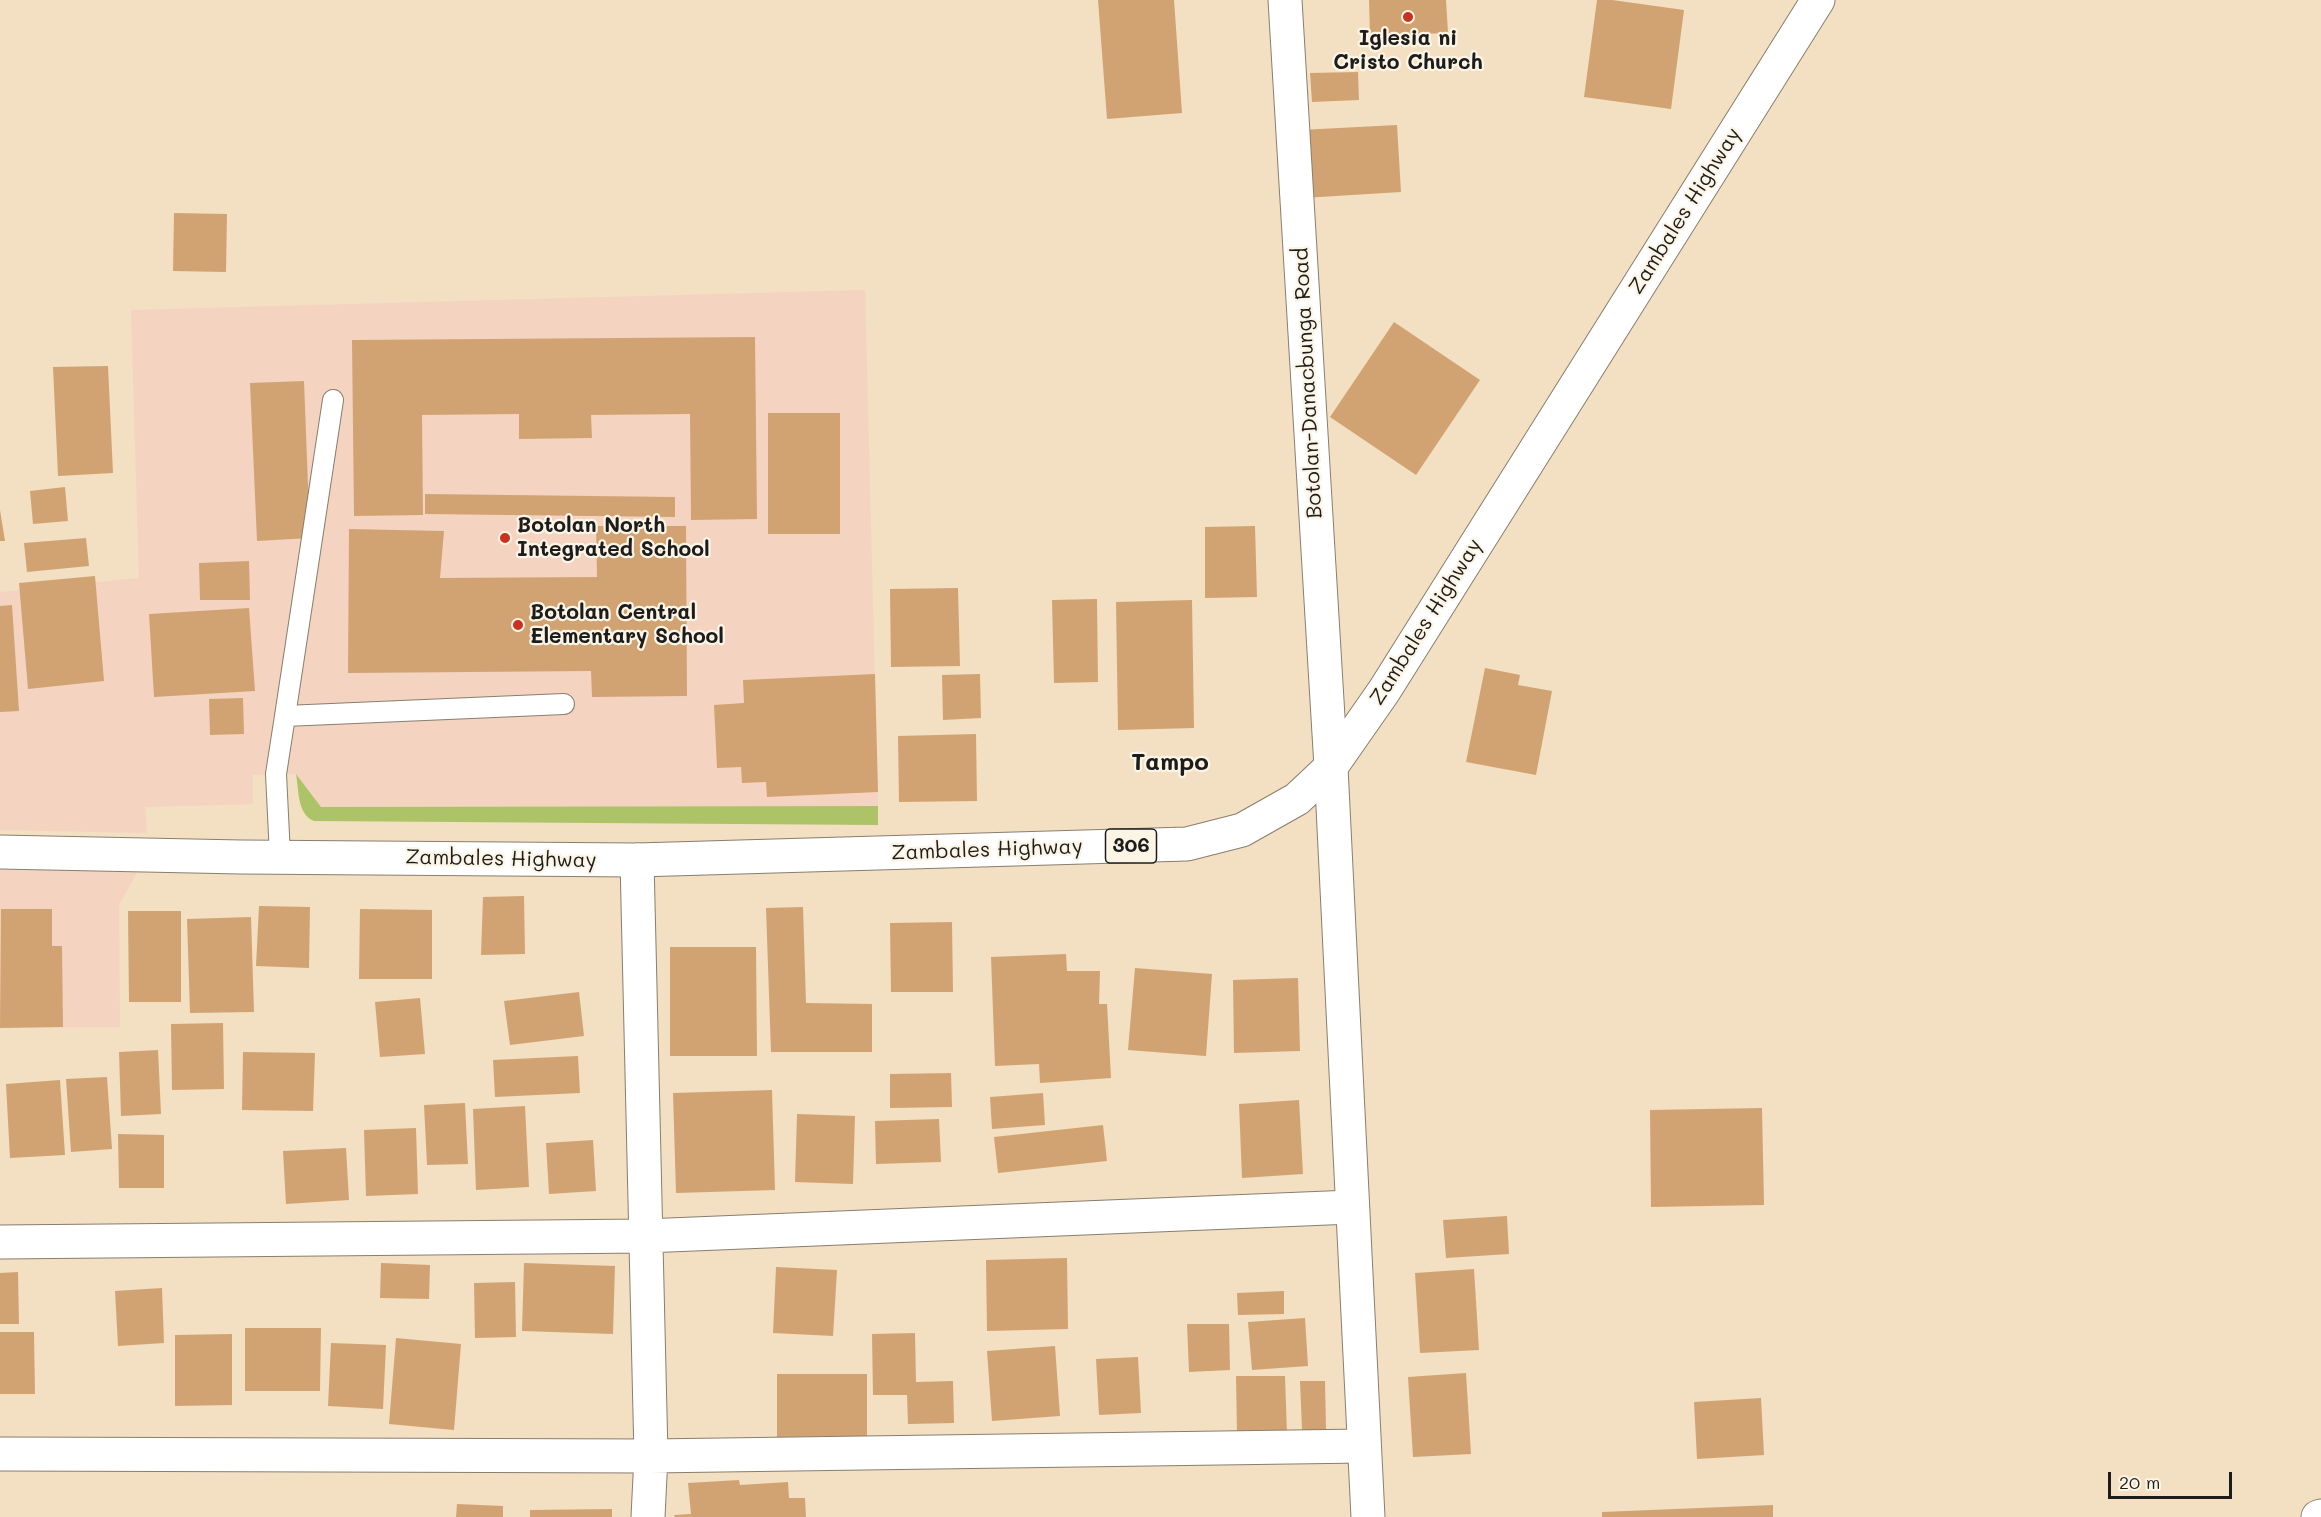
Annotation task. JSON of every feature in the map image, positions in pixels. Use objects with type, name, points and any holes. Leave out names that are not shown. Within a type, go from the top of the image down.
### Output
[{"type":"street","name":"Botolan-Danacbunga Road","points":[[1285,0],[1331,766],[1368,1517]]},
{"type":"street","name":"Zambales Highway","points":[[0,852],[637,860],[1187,844],[1242,830],[1297,799],[1331,766],[1384,691],[1818,0]]},
{"type":"street","points":[[637,860],[651,1456],[648,1517]]},
{"type":"street","points":[[0,1242],[645,1236],[1352,1207]]},
{"type":"street","points":[[0,1454],[651,1456],[1363,1446]]},
{"type":"lane","points":[[280,856],[276,774],[333,400]]},
{"type":"lane","points":[[285,716],[564,704]]},
{"type":"shaded area","name":"Botolan North Integrated School","points":[[865,290],[878,806],[321,807],[296,774],[253,775],[253,804],[145,807],[147,833],[0,830],[0,592],[139,578],[131,310]]},
{"type":"shaded area","points":[[0,868],[139,869],[119,905],[120,1027],[0,1028]]},
{"type":"green space","points":[[296,774],[321,807],[878,806],[878,825],[314,821],[304,813]]},
{"type":"building","points":[[1098,0],[1174,0],[1182,113],[1107,119]]},
{"type":"building","name":"Iglesia ni Cristo Church","points":[[1369,0],[1446,0],[1448,33],[1370,36]]},
{"type":"building","points":[[1597,0],[1684,10],[1671,109],[1584,97]]},
{"type":"building","points":[[1358,72],[1359,100],[1312,102],[1310,73]]},
{"type":"building","points":[[1397,125],[1401,192],[1303,198],[1300,130]]},
{"type":"building","points":[[174,213],[227,214],[226,272],[173,271]]},
{"type":"building","points":[[1394,322],[1480,380],[1416,475],[1330,417]]},
{"type":"building","points":[[755,337],[757,519],[691,520],[690,414],[591,415],[592,438],[519,439],[519,414],[422,415],[423,515],[354,516],[352,340]]},
{"type":"building","points":[[108,366],[113,473],[58,476],[53,367]]},
{"type":"building","points":[[304,381],[310,538],[257,541],[250,383]]},
{"type":"building","points":[[768,413],[840,413],[840,534],[768,534]]},
{"type":"building","points":[[65,487],[68,521],[33,524],[30,491]]},
{"type":"building","points":[[425,494],[675,497],[675,517],[425,514]]},
{"type":"building","points":[[0,510],[5,541],[0,541]]},
{"type":"building","name":"Botolan Central Elementary School","points":[[596,526],[686,526],[687,696],[592,697],[591,671],[348,673],[349,529],[444,531],[440,578],[597,577]]},
{"type":"building","points":[[1255,526],[1257,597],[1205,598],[1205,527]]},
{"type":"building","points":[[86,538],[89,566],[27,572],[24,543]]},
{"type":"building","points":[[249,561],[250,600],[200,600],[199,563]]},
{"type":"building","points":[[95,576],[104,681],[28,689],[19,583]]},
{"type":"building","points":[[958,588],[960,666],[891,667],[890,589]]},
{"type":"building","points":[[1097,599],[1098,682],[1054,683],[1052,600]]},
{"type":"building","points":[[1192,600],[1194,728],[1118,730],[1116,602]]},
{"type":"building","points":[[12,605],[19,711],[0,712],[0,606]]},
{"type":"building","points":[[249,608],[255,691],[154,697],[149,614]]},
{"type":"building","points":[[1485,668],[1520,675],[1518,685],[1552,691],[1536,775],[1466,762]]},
{"type":"building","points":[[875,674],[878,792],[767,797],[766,782],[742,783],[741,767],[717,768],[714,705],[744,703],[743,680]]},
{"type":"building","points":[[980,674],[981,718],[943,720],[942,675]]},
{"type":"building","points":[[243,698],[244,734],[210,735],[209,699]]},
{"type":"building","points":[[976,734],[977,801],[899,802],[898,736]]},
{"type":"building","points":[[524,896],[525,954],[481,955],[483,897]]},
{"type":"building","points":[[259,906],[310,907],[309,968],[256,966]]},
{"type":"building","points":[[803,907],[806,1003],[872,1004],[872,1052],[771,1052],[766,908]]},
{"type":"building","points":[[1,909],[52,909],[52,946],[62,946],[63,1027],[0,1028]]},
{"type":"building","points":[[360,909],[432,910],[432,979],[359,979]]},
{"type":"building","points":[[128,911],[181,911],[181,1002],[129,1002]]},
{"type":"building","points":[[251,917],[254,1012],[190,1013],[187,919]]},
{"type":"building","points":[[952,922],[953,992],[891,992],[890,923]]},
{"type":"building","points":[[670,947],[756,947],[757,1056],[670,1056]]},
{"type":"building","points":[[1066,954],[1067,971],[1100,971],[1099,1004],[1107,1004],[1111,1078],[1040,1083],[1039,1064],[995,1066],[991,957]]},
{"type":"building","points":[[1135,968],[1212,974],[1206,1056],[1128,1050]]},
{"type":"building","points":[[1298,978],[1300,1051],[1234,1053],[1233,980]]},
{"type":"building","points":[[579,992],[584,1036],[510,1045],[504,1001]]},
{"type":"building","points":[[420,998],[425,1054],[380,1057],[375,1002]]},
{"type":"building","points":[[223,1023],[224,1089],[172,1090],[171,1024]]},
{"type":"building","points":[[158,1050],[161,1114],[121,1116],[119,1052]]},
{"type":"building","points":[[243,1052],[315,1053],[313,1111],[242,1110]]},
{"type":"building","points":[[578,1056],[580,1093],[495,1097],[493,1060]]},
{"type":"building","points":[[951,1073],[952,1107],[890,1108],[890,1074]]},
{"type":"building","points":[[107,1077],[112,1149],[71,1152],[66,1079]]},
{"type":"building","points":[[60,1080],[65,1155],[10,1158],[6,1084]]},
{"type":"building","points":[[772,1090],[775,1190],[676,1193],[673,1093]]},
{"type":"building","points":[[1043,1093],[1045,1125],[992,1129],[990,1097]]},
{"type":"building","points":[[1299,1100],[1303,1174],[1242,1178],[1239,1104]]},
{"type":"building","points":[[465,1103],[468,1164],[427,1165],[424,1105]]},
{"type":"building","points":[[525,1106],[529,1187],[476,1190],[473,1109]]},
{"type":"building","points":[[1762,1108],[1764,1205],[1651,1207],[1650,1110]]},
{"type":"building","points":[[797,1114],[855,1116],[853,1184],[795,1182]]},
{"type":"building","points":[[939,1119],[941,1162],[876,1164],[875,1121]]},
{"type":"building","points":[[1103,1125],[1107,1161],[998,1173],[994,1137]]},
{"type":"building","points":[[416,1128],[418,1194],[366,1196],[364,1130]]},
{"type":"building","points":[[118,1134],[164,1135],[164,1188],[119,1188]]},
{"type":"building","points":[[593,1140],[596,1191],[549,1194],[546,1143]]},
{"type":"building","points":[[346,1148],[349,1200],[286,1204],[283,1151]]},
{"type":"building","points":[[1507,1216],[1509,1254],[1446,1258],[1443,1220]]},
{"type":"building","points":[[1067,1258],[1068,1329],[987,1331],[986,1260]]},
{"type":"building","points":[[381,1263],[430,1265],[429,1299],[380,1298]]},
{"type":"building","points":[[524,1263],[615,1266],[613,1334],[522,1331]]},
{"type":"building","points":[[776,1267],[837,1270],[833,1336],[773,1333]]},
{"type":"building","points":[[1474,1269],[1479,1350],[1420,1353],[1415,1273]]},
{"type":"building","points":[[18,1272],[19,1324],[0,1324],[0,1273]]},
{"type":"building","points":[[515,1282],[516,1337],[475,1338],[474,1283]]},
{"type":"building","points":[[162,1288],[164,1343],[118,1346],[115,1291]]},
{"type":"building","points":[[1284,1291],[1284,1314],[1238,1315],[1237,1293]]},
{"type":"building","points":[[1305,1318],[1308,1366],[1252,1370],[1248,1322]]},
{"type":"building","points":[[1187,1324],[1229,1324],[1230,1370],[1189,1372]]},
{"type":"building","points":[[245,1328],[321,1328],[320,1391],[245,1391]]},
{"type":"building","points":[[0,1332],[34,1332],[35,1394],[0,1394]]},
{"type":"building","points":[[915,1333],[916,1382],[953,1381],[954,1423],[908,1424],[907,1395],[873,1395],[872,1334]]},
{"type":"building","points":[[232,1334],[232,1405],[175,1406],[175,1335]]},
{"type":"building","points":[[396,1338],[461,1344],[454,1430],[389,1424]]},
{"type":"building","points":[[331,1343],[386,1345],[383,1409],[328,1406]]},
{"type":"building","points":[[1055,1346],[1060,1416],[992,1421],[987,1351]]},
{"type":"building","points":[[1138,1357],[1141,1413],[1099,1415],[1096,1359]]},
{"type":"building","points":[[1466,1373],[1471,1454],[1413,1457],[1408,1377]]},
{"type":"building","points":[[777,1374],[867,1374],[867,1436],[777,1437]]},
{"type":"building","points":[[1236,1376],[1285,1376],[1287,1434],[1237,1435]]},
{"type":"building","points":[[1300,1381],[1325,1381],[1326,1430],[1302,1430]]},
{"type":"building","points":[[1761,1398],[1764,1455],[1697,1459],[1694,1402]]},
{"type":"building","points":[[739,1480],[740,1485],[788,1482],[789,1498],[805,1498],[806,1517],[675,1517],[674,1515],[691,1514],[688,1483]]},
{"type":"building","points":[[457,1504],[503,1506],[503,1517],[456,1517]]},
{"type":"building","points":[[1773,1505],[1773,1517],[1602,1517],[1602,1512]]},
{"type":"building","points":[[612,1509],[612,1517],[530,1517],[530,1510]]},
{"type":"place","name":"Iglesia ni Cristo Church","points":[[1408,17]]},
{"type":"place","name":"Botolan North Integrated School","points":[[505,538]]},
{"type":"place","name":"Botolan Central Elementary School","points":[[518,625]]},
{"type":"district","name":"Tampo","points":[[1170,763]]}]
